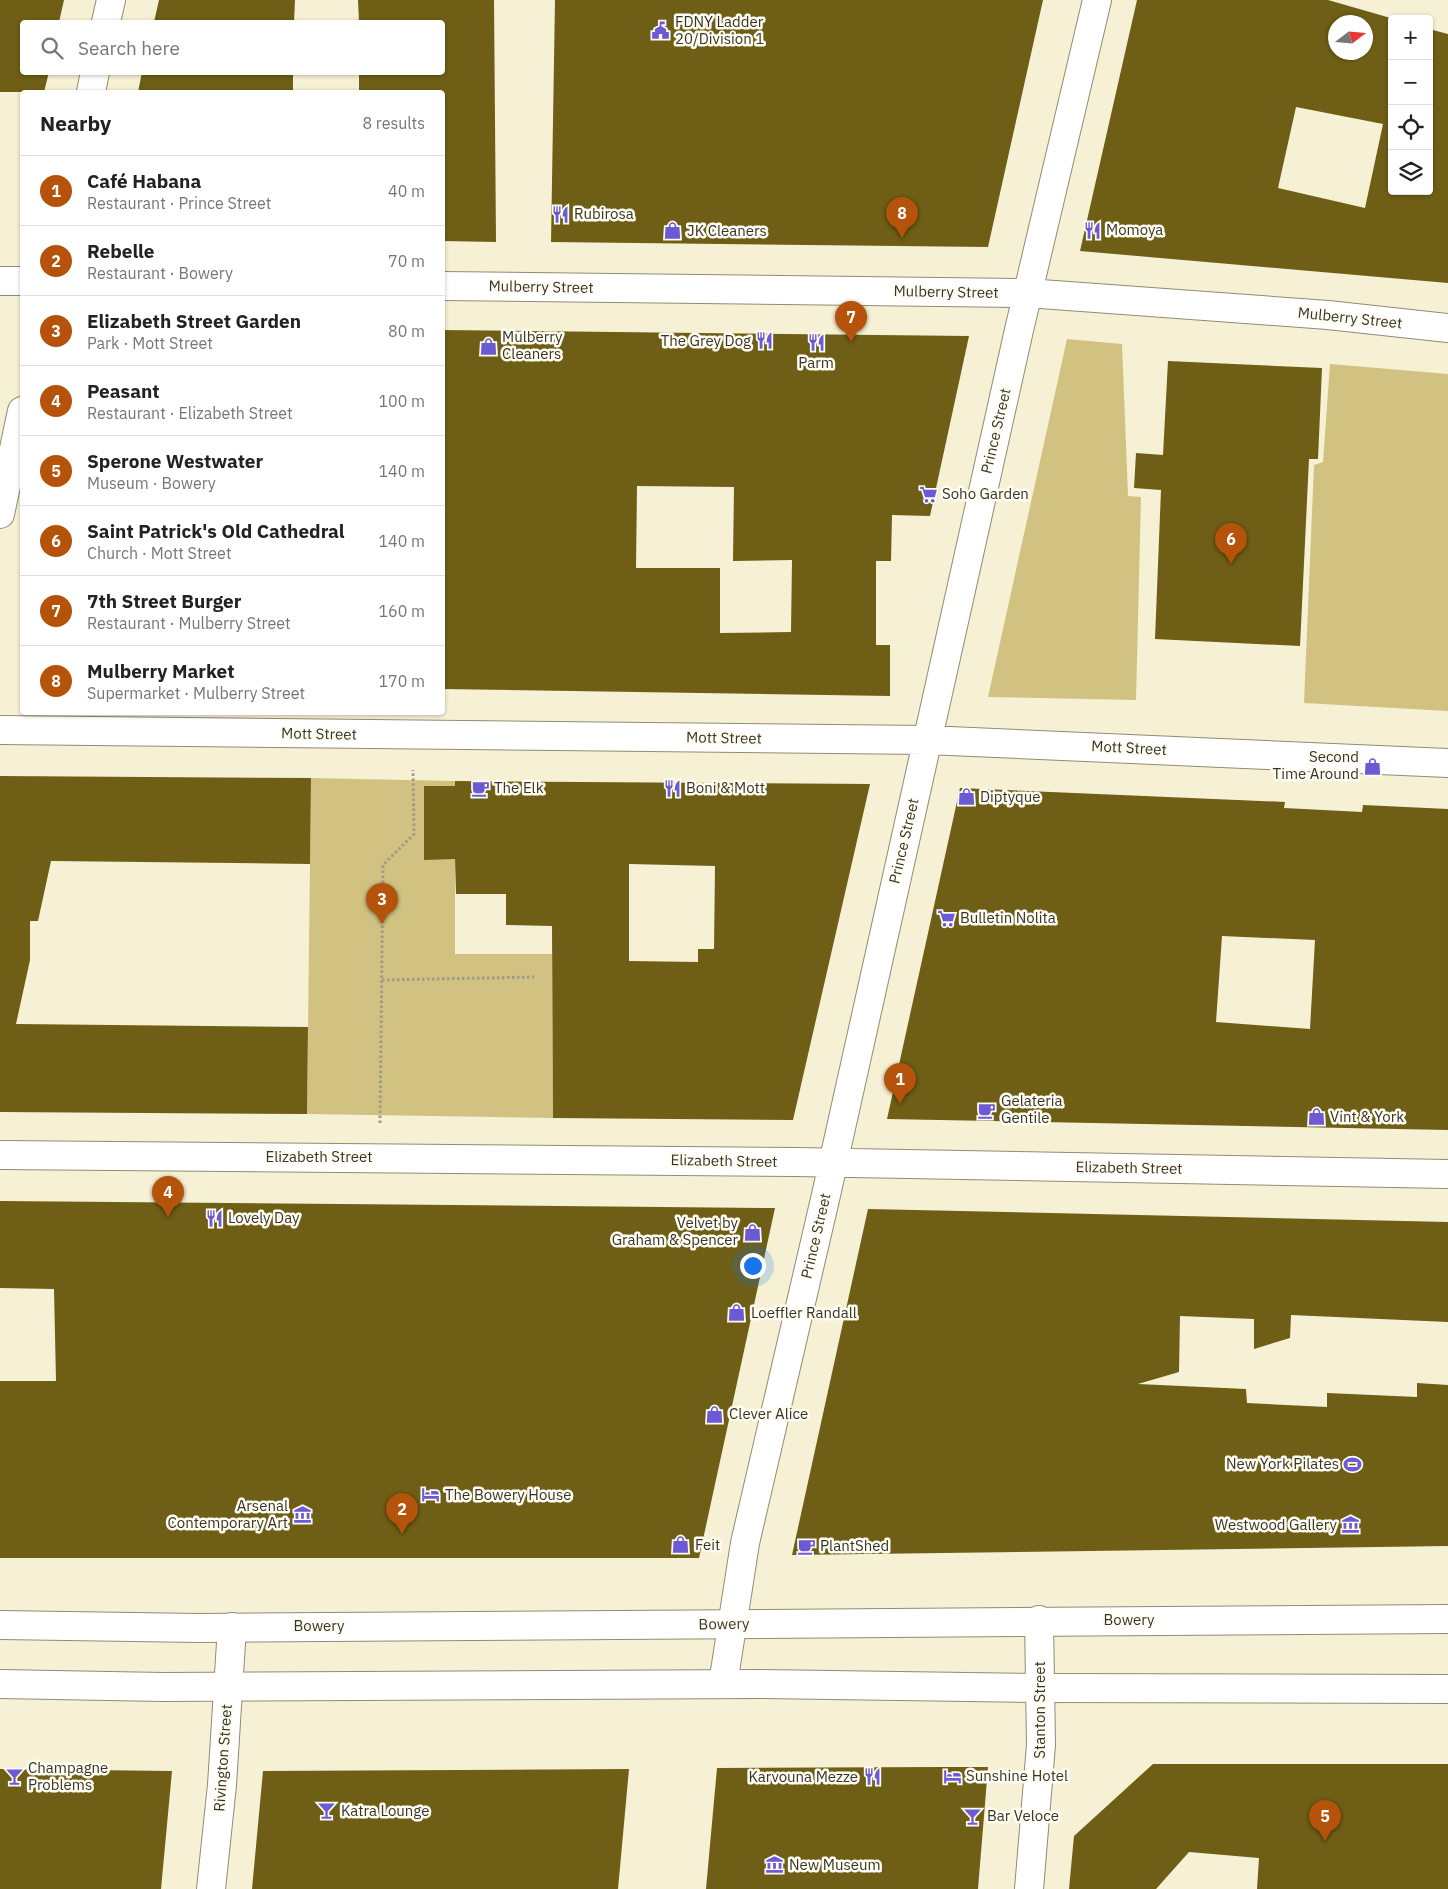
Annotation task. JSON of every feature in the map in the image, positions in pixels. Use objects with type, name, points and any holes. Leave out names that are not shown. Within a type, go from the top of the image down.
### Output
[{"type":"street","points":[[106,20],[110,0]]},
{"type":"street","name":"Prince Street","points":[[723,1684],[746,1543],[1027,293],[1097,0]]},
{"type":"street","points":[[91,90],[94,75]]},
{"type":"street","points":[[0,281],[20,281]]},
{"type":"street","name":"Mulberry Street","points":[[445,286],[1027,293],[1328,315],[1448,328]]},
{"type":"street","points":[[0,514],[20,420]]},
{"type":"street","name":"Mott Street","points":[[0,730],[927,740],[1448,763]]},
{"type":"street","name":"Elizabeth Street","points":[[0,1155],[833,1162],[1448,1174]]},
{"type":"street","name":"Bowery","points":[[0,1625],[732,1624],[1448,1618]]},
{"type":"street","name":"Stanton Street","points":[[1029,1889],[1041,1745],[1038,1620]]},
{"type":"street","name":"Rivington Street","points":[[211,1889],[222,1785],[232,1626]]},
{"type":"street","points":[[0,1684],[228,1686],[723,1684],[1041,1688],[1448,1689]]},
{"type":"path","points":[[380,1126],[383,865],[414,834],[413,770]]},
{"type":"path","points":[[382,980],[534,977]]},
{"type":"shaded area","points":[[1067,339],[1122,344],[1128,496],[1141,497],[1136,700],[988,697]]},
{"type":"shaded area","points":[[1330,364],[1448,374],[1448,711],[1304,703],[1314,465],[1323,462]]},
{"type":"shaded area","points":[[311,778],[455,781],[455,954],[552,954],[553,1118],[307,1114]]},
{"type":"building","points":[[0,0],[64,0],[59,20],[20,20],[20,75],[48,75],[44,90],[0,92]]},
{"type":"building","points":[[159,0],[295,0],[294,20],[154,20]]},
{"type":"building","points":[[358,0],[494,0],[496,242],[445,241],[445,90],[359,90],[359,75],[445,75],[445,20],[359,20]]},
{"type":"building","points":[[555,0],[1043,0],[988,247],[551,242]]},
{"type":"building","points":[[1137,0],[1328,0],[1388,17],[1388,195],[1433,195],[1433,30],[1448,34],[1448,283],[1080,251]],"holes":[[[1296,107],[1383,124],[1365,208],[1278,188]]]},
{"type":"building","points":[[141,75],[293,75],[293,90],[138,90]]},
{"type":"building","points":[[445,330],[969,336],[930,516],[892,515],[891,561],[876,561],[876,645],[890,645],[890,696],[445,689]],"holes":[[[637,486],[734,487],[733,561],[792,560],[791,632],[720,633],[720,568],[636,568]]]},
{"type":"building","points":[[1168,361],[1322,368],[1318,459],[1309,459],[1300,646],[1155,639],[1161,490],[1134,488],[1136,453],[1163,455]]},
{"type":"building","points":[[0,776],[311,778],[310,864],[51,861],[38,921],[30,921],[30,960],[16,1024],[308,1027],[307,1114],[0,1112]]},
{"type":"building","points":[[455,781],[870,784],[793,1120],[553,1118],[552,926],[506,925],[506,894],[456,894],[455,859],[424,860],[424,786],[455,786]],"holes":[[[629,864],[715,866],[714,949],[698,949],[698,962],[629,961]]]},
{"type":"building","points":[[960,788],[1285,802],[1284,808],[1362,812],[1363,805],[1448,809],[1448,1130],[887,1119]],"holes":[[[1222,936],[1315,940],[1310,1029],[1216,1022]]]},
{"type":"building","points":[[0,1201],[775,1208],[699,1558],[0,1558],[0,1381],[56,1381],[54,1289],[0,1288]]},
{"type":"building","points":[[868,1209],[1448,1222],[1448,1322],[1291,1315],[1290,1338],[1254,1349],[1254,1319],[1180,1316],[1179,1372],[1138,1384],[1246,1389],[1247,1403],[1327,1407],[1327,1393],[1417,1397],[1417,1383],[1448,1385],[1448,1546],[792,1555]]},
{"type":"building","points":[[1153,1764],[1448,1764],[1448,1889],[1257,1889],[1259,1858],[1189,1852],[1156,1889],[1069,1889],[1074,1836]]},
{"type":"building","points":[[988,1767],[978,1889],[706,1889],[717,1768]]},
{"type":"building","points":[[0,1769],[172,1771],[161,1889],[0,1889]]},
{"type":"building","points":[[629,1769],[618,1889],[252,1889],[263,1771]]},
{"type":"place","name":"FDNY Ladder 20/Division 1","points":[[661,31]]},
{"type":"place","name":"Rubirosa","points":[[560,214]]},
{"type":"place","name":"Momoya","points":[[1092,230]]},
{"type":"place","name":"JK Cleaners","points":[[673,231]]},
{"type":"place","name":"Mulberry Market","points":[[902,238]]},
{"type":"place","name":"The Grey Dog","points":[[765,341]]},
{"type":"place","name":"Parm","points":[[816,342]]},
{"type":"place","name":"7th Street Burger","points":[[851,342]]},
{"type":"place","name":"Mulberry Cleaners","points":[[488,346]]},
{"type":"place","name":"Soho Garden","points":[[928,494]]},
{"type":"place","name":"Saint Patrick's Old Cathedral","points":[[1231,564]]},
{"type":"place","name":"Second Time Around","points":[[1373,766]]},
{"type":"place","name":"The Elk","points":[[480,788]]},
{"type":"place","name":"Boni & Mott","points":[[672,788]]},
{"type":"place","name":"Diptyque","points":[[966,797]]},
{"type":"place","name":"Bulletin Nolita","points":[[946,918]]},
{"type":"place","name":"Elizabeth Street Garden","points":[[382,924]]},
{"type":"place","name":"Café Habana","points":[[900,1104]]},
{"type":"place","name":"Gelateria Gentile","points":[[987,1110]]},
{"type":"place","name":"Vint & York","points":[[1316,1117]]},
{"type":"place","name":"Peasant","points":[[168,1217]]},
{"type":"place","name":"Lovely Day","points":[[214,1218]]},
{"type":"place","name":"Velvet by Graham & Spencer","points":[[752,1232]]},
{"type":"place","name":"Loeffler Randall","points":[[737,1313]]},
{"type":"place","name":"Clever Alice","points":[[715,1414]]},
{"type":"place","name":"New York Pilates","points":[[1353,1464]]},
{"type":"place","name":"The Bowery House","points":[[431,1495]]},
{"type":"place","name":"Arsenal Contemporary Art","points":[[302,1515]]},
{"type":"place","name":"Westwood Gallery","points":[[1351,1525]]},
{"type":"place","name":"Rebelle","points":[[402,1534]]},
{"type":"place","name":"Feit","points":[[681,1545]]},
{"type":"place","name":"PlantShed","points":[[806,1546]]},
{"type":"place","name":"Sunshine Hotel","points":[[952,1776]]},
{"type":"place","name":"Champagne Problems","points":[[14,1777]]},
{"type":"place","name":"Karvouna Mezze","points":[[872,1777]]},
{"type":"place","name":"Katra Lounge","points":[[327,1811]]},
{"type":"place","name":"Bar Veloce","points":[[973,1816]]},
{"type":"place","name":"Sperone Westwater","points":[[1325,1841]]},
{"type":"place","name":"New Museum","points":[[775,1865]]}]
